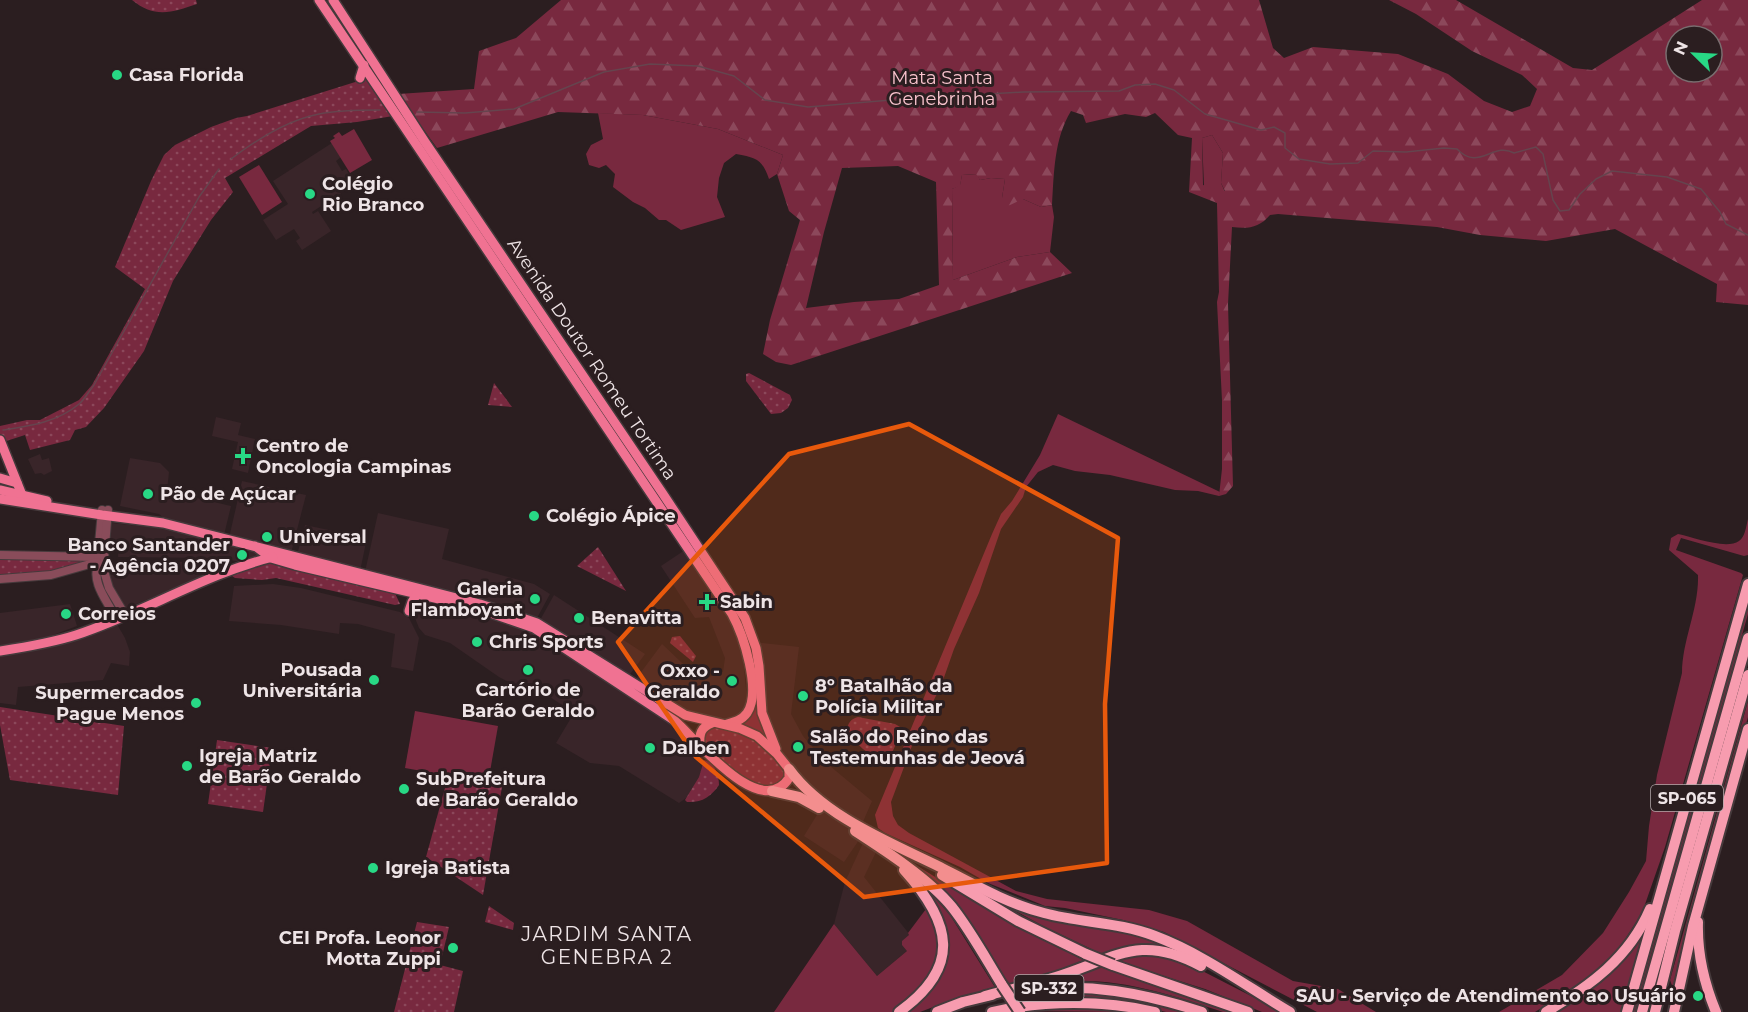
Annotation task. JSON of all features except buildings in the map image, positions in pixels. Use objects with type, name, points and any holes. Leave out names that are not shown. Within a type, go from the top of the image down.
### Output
[{"type":"highway","name":"SP-065","points":[[1627,1012],[1748,584]]},
{"type":"highway","name":"SP-065","points":[[1642,1012],[1748,638]]},
{"type":"highway","name":"SP-065","points":[[1655,1012],[1678,920],[1748,675]]},
{"type":"highway","name":"SP-065","points":[[1674,1012],[1693,926],[1748,729]]},
{"type":"highway","points":[[789,770],[801,785],[822,803],[1010,916],[1086,954],[1248,1012]]},
{"type":"highway","points":[[772,791],[799,797],[813,804],[925,880],[952,907],[1020,1012]]},
{"type":"highway","points":[[886,840],[1024,907],[1062,917],[1138,930],[1170,942],[1289,1012]]},
{"type":"highway","points":[[1546,1012],[1597,980],[1633,942],[1650,912],[1673,849]]},
{"type":"highway","points":[[1713,852],[1699,912],[1698,949],[1716,1012]]},
{"type":"highway","points":[[891,857],[914,882],[933,909],[943,933],[941,962],[930,984],[914,1001],[899,1012]]},
{"type":"highway","points":[[986,996],[1066,973],[1119,953],[1151,949],[1195,962],[1289,1012]]},
{"type":"highway","name":"SP-332","points":[[937,1012],[986,996],[1091,987],[1146,995],[1202,1012]]},
{"type":"highway","name":"SP-332","points":[[992,1012],[1027,1006],[1080,1004],[1102,1004],[1155,1012]]},
{"type":"main road","name":"Avenida Doutor Romeu Tortima","points":[[319,0],[738,625],[750,663],[751,701],[746,714],[741,719],[727,724]]},
{"type":"main road","name":"Avenida Doutor Romeu Tortima","points":[[333,0],[425,142],[745,618],[756,648],[762,713],[777,754]]},
{"type":"main road","points":[[360,78],[364,65]]},
{"type":"main road","points":[[410,134],[415,131],[425,142]]},
{"type":"main road","points":[[0,440],[18,490]]},
{"type":"main road","points":[[0,469],[8,459]]},
{"type":"main road","points":[[0,477],[18,490]]},
{"type":"main road","points":[[0,490],[18,490],[105,513]]},
{"type":"main road","points":[[0,499],[18,490]]},
{"type":"main road","points":[[0,499],[158,518],[163,523],[255,546],[284,554],[480,603],[537,623],[642,694],[675,721],[733,777],[752,786],[772,791],[781,789],[789,778],[789,770],[777,754],[757,736],[727,724],[712,723],[685,715],[642,694],[534,628],[473,607],[271,558],[255,546]]},
{"type":"main road","points":[[0,651],[46,644],[77,635],[213,578],[284,554]]},
{"type":"main road","points":[[410,611],[417,594]]},
{"type":"main road","points":[[700,745],[700,733],[703,728],[712,723]]},
{"type":"street","points":[[105,513],[96,580],[121,617]]},
{"type":"street","points":[[0,555],[99,560]]},
{"type":"street","points":[[0,579],[42,576],[99,560]]},
{"type":"highlighted area","points":[[909,424],[1118,538],[1105,704],[1107,863],[864,897],[696,757],[618,642],[789,454]]},
{"type":"shaded area","name":"Colégio Rio Branco","points":[[332,143],[341,157],[336,161],[342,171],[346,169],[355,184],[312,212],[313,214],[318,211],[331,231],[302,250],[296,241],[300,238],[294,229],[276,240],[263,220],[288,204],[273,181]]},
{"type":"shaded area","name":"Centro de Oncologia Campinas","points":[[216,417],[241,423],[238,435],[255,439],[248,473],[232,469],[238,442],[212,436]]},
{"type":"shaded area","points":[[40,454],[42,460],[49,458],[52,471],[44,475],[35,474],[28,459]]},
{"type":"shaded area","points":[[130,458],[160,463],[169,472],[167,491],[231,506],[224,535],[166,520],[159,514],[120,506]]},
{"type":"shaded area","points":[[242,481],[306,495],[291,553],[229,538]]},
{"type":"shaded area","points":[[378,513],[449,529],[442,559],[534,584],[550,594],[536,620],[365,572]]},
{"type":"shaded area","points":[[112,523],[158,528],[256,551],[262,557],[244,562],[212,558],[118,557],[119,541],[110,539]]},
{"type":"shaded area","points":[[305,525],[367,538],[360,571],[297,555]]},
{"type":"shaded area","points":[[685,550],[730,619],[742,646],[747,700],[742,715],[732,720],[699,716],[636,679],[662,644],[700,680],[723,672],[725,658],[709,617],[695,618],[661,566]]},
{"type":"shaded area","points":[[210,561],[212,573],[124,609],[111,587],[106,566],[134,563]]},
{"type":"shaded area","points":[[273,584],[301,588],[400,612],[409,618],[419,638],[413,671],[391,667],[395,634],[358,624],[340,623],[339,634],[281,625],[229,621],[234,586]]},
{"type":"shaded area","points":[[554,595],[645,654],[628,677],[539,622]]},
{"type":"shaded area","points":[[419,597],[465,607],[533,630],[669,721],[695,744],[704,760],[699,777],[689,796],[679,803],[619,766],[590,763],[556,743],[574,713],[541,691],[518,687],[499,677],[450,643],[425,635],[419,628],[413,613]]},
{"type":"shaded area","points":[[70,604],[77,626],[45,638],[0,646],[0,613]]},
{"type":"shaded area","points":[[115,621],[130,652],[129,666],[111,663],[103,680],[18,687],[16,705],[0,703],[0,653]]},
{"type":"shaded area","points":[[761,643],[799,647],[791,714],[803,736],[824,761],[872,801],[862,824],[806,790],[772,740],[760,698]]},
{"type":"shaded area","points":[[820,810],[861,837],[844,862],[804,836]]},
{"type":"shaded area","points":[[863,843],[876,852],[864,877],[910,935],[907,951],[877,976],[834,924],[845,882]]},
{"type":"green space","points":[[132,0],[196,0],[197,4],[172,11],[156,12]]},
{"type":"green space","name":"Mata Santa Genebrinha","points":[[561,0],[1259,0],[1273,48],[1284,58],[1313,47],[1398,54],[1448,74],[1484,101],[1512,112],[1530,106],[1537,89],[1522,75],[1472,51],[1416,14],[1389,0],[1456,0],[1573,68],[1592,70],[1664,24],[1664,84],[1724,84],[1724,24],[1664,24],[1702,0],[1748,0],[1748,305],[1716,302],[1717,284],[1615,229],[1546,241],[1480,235],[1437,227],[1278,214],[1270,215],[1262,223],[1253,227],[1232,227],[1228,304],[1233,486],[1226,494],[1219,496],[1222,469],[1222,400],[1217,302],[1219,292],[1217,203],[1189,192],[1192,138],[1178,135],[1155,113],[1146,117],[1125,114],[1086,123],[1083,115],[1071,111],[1058,144],[1052,205],[1041,207],[1023,199],[1008,206],[1002,198],[1005,179],[980,180],[976,174],[962,175],[960,186],[952,189],[953,280],[1017,257],[1050,252],[1072,273],[791,365],[776,362],[763,354],[770,320],[800,220],[789,211],[777,174],[783,155],[718,129],[643,115],[558,112],[437,148],[398,94],[474,89],[479,51],[516,38]],"holes":[[[1212,135],[1223,153],[1221,183],[1225,191],[1203,185],[1202,138]],[[898,166],[936,182],[939,285],[899,299],[806,308],[842,168]]]},
{"type":"green space","points":[[368,78],[393,116],[311,126],[225,178],[233,192],[211,220],[173,281],[144,351],[104,408],[86,427],[75,430],[70,440],[30,450],[25,435],[0,443],[0,426],[27,420],[40,420],[79,400],[92,385],[145,289],[115,267],[164,155],[175,145],[211,127]]},
{"type":"green space","points":[[598,113],[643,115],[718,129],[783,155],[777,174],[769,179],[758,160],[736,154],[724,163],[719,178],[717,197],[725,217],[681,230],[666,220],[659,220],[613,187],[615,174],[606,165],[599,168],[589,165],[586,154],[591,145],[603,139]]},
{"type":"green space","points":[[354,129],[372,160],[350,173],[330,141],[339,132],[342,136]]},
{"type":"green space","points":[[1212,135],[1223,153],[1221,183],[1225,192],[1204,186],[1202,138]]},
{"type":"green space","points":[[259,165],[282,202],[262,215],[239,177]]},
{"type":"green space","points":[[977,174],[980,180],[1005,179],[1002,198],[1023,199],[1041,207],[1052,205],[1054,217],[1050,252],[1017,257],[953,280],[952,189],[960,185],[962,175]]},
{"type":"green space","points":[[749,373],[790,395],[792,400],[788,408],[781,413],[771,414],[746,381],[746,374]]},
{"type":"green space","points":[[494,383],[512,407],[488,405]]},
{"type":"green space","points":[[1058,414],[1220,492],[1219,496],[1198,491],[1175,490],[1053,465],[1038,472],[1026,487],[1023,497],[1001,529],[979,593],[954,649],[941,686],[916,735],[891,802],[893,816],[898,825],[909,833],[1016,891],[1047,899],[1149,910],[1187,921],[1293,981],[1338,989],[1376,1012],[1317,1012],[1164,932],[1123,920],[1045,906],[988,883],[878,828],[875,815],[992,534],[1001,514],[1012,501],[1040,455]]},
{"type":"green space","points":[[1748,519],[1748,555],[1744,556],[1681,538],[1676,550],[1743,575],[1665,847],[1642,913],[1618,950],[1585,980],[1535,1012],[1499,1012],[1562,975],[1603,933],[1646,861],[1657,775],[1682,673],[1698,588],[1698,575],[1669,550],[1671,538],[1678,534],[1718,544],[1733,543],[1743,537]]},
{"type":"green space","points":[[598,547],[626,591],[577,566]]},
{"type":"green space","points":[[0,558],[93,558],[93,562],[48,572],[0,576]]},
{"type":"green space","points":[[263,563],[275,563],[394,591],[400,604],[395,605],[276,578],[262,580],[232,576],[233,573]]},
{"type":"green space","points":[[1748,593],[1748,614],[1635,1012],[1630,1012]]},
{"type":"green space","points":[[680,636],[696,656],[693,662],[670,643],[672,637]]},
{"type":"green space","points":[[749,641],[754,660],[759,719],[770,742],[737,724],[749,714]]},
{"type":"green space","points":[[1748,701],[1748,717],[1700,887],[1675,994],[1670,980]]},
{"type":"green space","points":[[0,707],[124,726],[118,795],[10,780],[0,725]]},
{"type":"green space","points":[[415,711],[498,726],[488,783],[405,768]]},
{"type":"green space","points":[[858,717],[900,727],[902,731],[890,757],[881,759],[875,757],[854,739],[847,728],[851,721]]},
{"type":"green space","points":[[713,726],[749,735],[780,761],[786,776],[783,782],[771,787],[760,784],[742,776],[727,765],[704,744],[704,732]]},
{"type":"green space","points":[[217,740],[272,748],[263,812],[208,804]]},
{"type":"green space","points":[[704,760],[716,770],[719,785],[705,798],[687,802],[685,800],[699,777]]},
{"type":"green space","points":[[448,777],[502,787],[483,895],[426,857]]},
{"type":"green space","points":[[919,867],[979,904],[1088,961],[1067,970],[1009,985],[984,946],[915,871]]},
{"type":"green space","points":[[971,887],[999,901],[1145,936],[1186,955],[1144,946],[1125,947],[1102,954],[1045,927]]},
{"type":"green space","points":[[929,891],[950,915],[996,989],[957,998],[920,1012],[904,1012],[918,1001],[948,944],[942,914]]},
{"type":"green space","points":[[489,906],[514,923],[513,930],[485,922]]},
{"type":"green space","points":[[926,909],[938,934],[936,962],[933,971],[924,983],[894,1012],[774,1012],[834,924],[877,976],[907,951],[902,941],[909,935],[908,933]]},
{"type":"green space","points":[[417,922],[449,927],[440,965],[463,971],[454,1012],[394,1012]]},
{"type":"green space","points":[[1643,934],[1621,1012],[1551,1012],[1623,959]]},
{"type":"green space","points":[[1146,952],[1181,960],[1282,1012],[1262,1012],[1205,989],[1113,960]]},
{"type":"green space","points":[[1101,965],[1233,1012],[1223,1012],[1159,992],[1116,983],[1072,981],[1049,983]]},
{"type":"green space","points":[[1045,992],[1112,993],[1190,1012],[1166,1012],[1150,1008],[1022,1005],[1016,996]]},
{"type":"green space","points":[[1093,1009],[1121,1012],[1025,1011]]},
{"type":"waterway","points":[[417,112],[465,113],[514,109],[604,72],[650,64],[698,66],[734,76],[765,100],[808,107],[1023,92],[1119,91],[1135,85],[1155,84],[1174,90],[1205,114],[1261,130],[1274,127],[1285,133],[1285,148],[1299,159],[1330,164],[1358,163],[1373,151],[1406,152],[1444,148],[1457,149],[1472,158],[1499,151],[1506,150],[1514,153],[1536,147],[1543,154],[1553,200],[1560,211],[1569,210],[1580,194],[1596,179],[1612,171],[1667,177],[1701,189],[1720,212],[1726,224],[1748,235]]},
{"type":"waterway","points":[[231,159],[273,132],[307,117],[334,112],[380,110]]},
{"type":"waterway","points":[[3,430],[53,419],[71,410],[83,400],[94,385],[199,197],[219,169]]},
{"type":"place","name":"Casa Florida","points":[[117,75]]},
{"type":"place","name":"Colégio Rio Branco","points":[[310,194]]},
{"type":"place","name":"Centro de Oncologia Campinas","points":[[243,456]]},
{"type":"place","name":"Pão de Açúcar","points":[[148,494]]},
{"type":"place","name":"Colégio Ápice","points":[[534,516]]},
{"type":"place","name":"Universal","points":[[267,537]]},
{"type":"place","name":"Banco Santander - Agência 0207","points":[[242,555]]},
{"type":"place","name":"Galeria Flamboyant","points":[[535,599]]},
{"type":"place","name":"Sabin","points":[[707,602]]},
{"type":"place","name":"Correios","points":[[66,614]]},
{"type":"place","name":"Benavitta","points":[[579,618]]},
{"type":"place","name":"Chris Sports","points":[[477,642]]},
{"type":"place","name":"Cartório de Barão Geraldo","points":[[528,670]]},
{"type":"place","name":"Pousada Universitária","points":[[374,680]]},
{"type":"place","name":"Oxxo - Geraldo","points":[[732,681]]},
{"type":"place","name":"8º Batalhão da Polícia Militar","points":[[803,696]]},
{"type":"place","name":"Supermercados Pague Menos","points":[[196,703]]},
{"type":"place","name":"Salão do Reino das Testemunhas de Jeová","points":[[798,747]]},
{"type":"place","name":"Dalben","points":[[650,748]]},
{"type":"place","name":"Igreja Matriz de Barão Geraldo","points":[[187,766]]},
{"type":"place","name":"SubPrefeitura de Barão Geraldo","points":[[404,789]]},
{"type":"place","name":"Igreja Batista","points":[[373,868]]},
{"type":"place","name":"CEI Profa. Leonor Motta Zuppi","points":[[453,948]]},
{"type":"place","name":"SAU - Serviço de Atendimento ao Usuário","points":[[1698,996]]},
{"type":"district","name":"JARDIM SANTA GENEBRA 2","points":[[607,946]]}]
